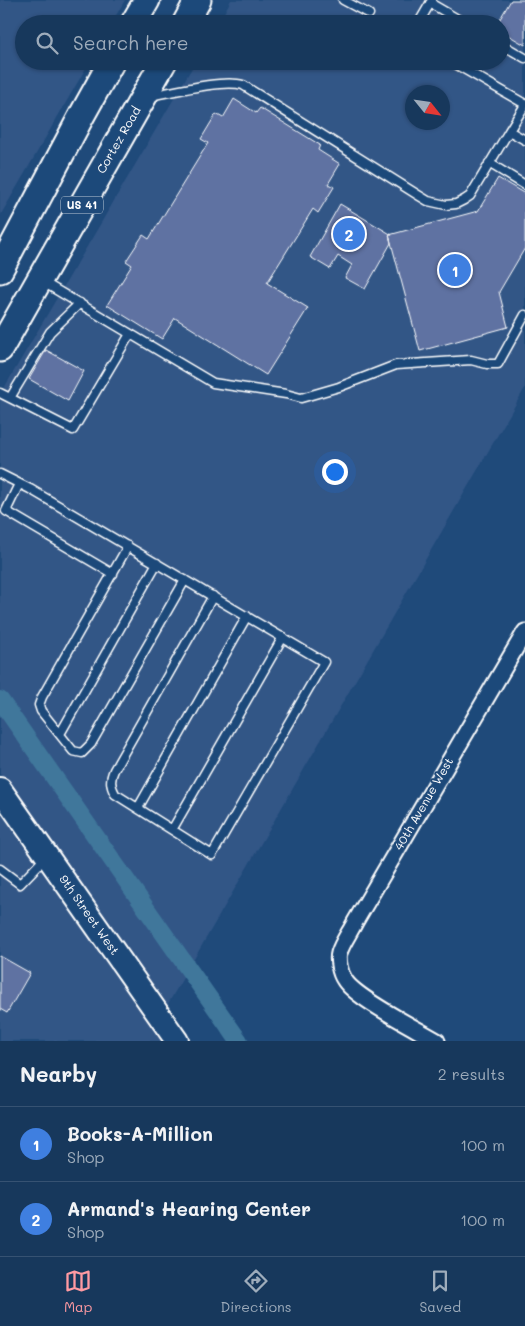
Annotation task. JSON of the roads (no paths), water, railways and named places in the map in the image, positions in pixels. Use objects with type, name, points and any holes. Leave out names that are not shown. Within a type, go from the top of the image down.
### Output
[{"type":"main road","points":[[138,15],[147,0]]},
{"type":"main road","points":[[190,15],[198,0]]},
{"type":"main road","points":[[1,264],[107,70]]},
{"type":"main road","name":"Cortez Road","points":[[0,349],[159,70]]},
{"type":"main road","name":"9th Street West","points":[[0,789],[177,1041]]},
{"type":"street","name":"40th Avenue West","points":[[437,1041],[354,991],[344,980],[339,953],[525,632]]},
{"type":"lane","points":[[343,0],[369,14]]},
{"type":"lane","points":[[423,15],[431,1],[452,15]]},
{"type":"lane","points":[[510,49],[525,58]]},
{"type":"lane","points":[[144,97],[219,84],[236,83],[243,85],[418,195],[438,204],[456,204],[470,196],[525,105],[465,70]]},
{"type":"lane","points":[[509,131],[525,140]]},
{"type":"lane","points":[[490,163],[525,185]]},
{"type":"lane","points":[[40,280],[213,383],[301,398],[339,387],[396,365],[471,360],[487,364],[498,364],[525,315]]},
{"type":"lane","points":[[10,398],[50,332],[80,303]]},
{"type":"lane","points":[[0,393],[73,430],[130,334]]},
{"type":"lane","points":[[0,474],[128,546],[283,637],[324,662],[212,855],[116,794],[110,779],[213,596]]},
{"type":"lane","points":[[19,484],[6,511],[112,574]]},
{"type":"lane","points":[[128,546],[39,705],[41,711],[73,751],[82,753],[87,750],[185,580]]},
{"type":"lane","points":[[60,734],[157,563]]},
{"type":"lane","points":[[138,808],[247,616]]},
{"type":"lane","points":[[172,830],[283,637]]},
{"type":"lane","points":[[0,869],[20,884],[47,856]]},
{"type":"waterway","points":[[0,700],[239,1041]]},
{"type":"place","name":"Armand's Hearing Center","points":[[349,234]]},
{"type":"place","name":"Books-A-Million","points":[[455,270]]}]
